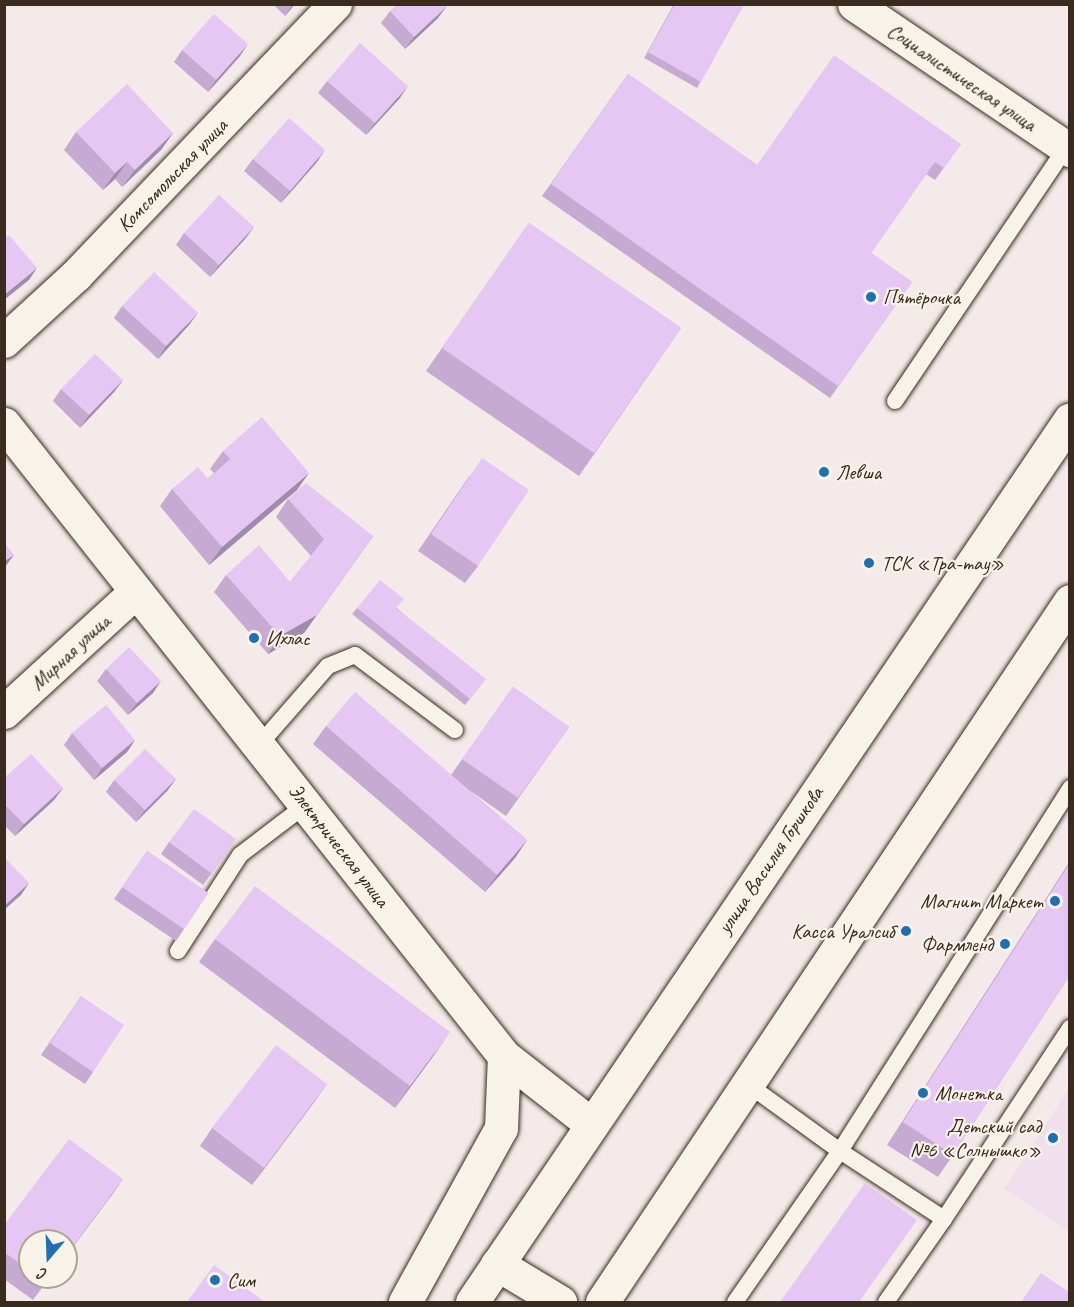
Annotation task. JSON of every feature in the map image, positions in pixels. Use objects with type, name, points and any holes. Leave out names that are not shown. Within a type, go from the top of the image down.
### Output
[{"type":"main road","name":"Комсомольская улица","points":[[4,341],[76,275],[335,4]]},
{"type":"main road","name":"Социалистическая улица","points":[[854,4],[1068,147]]},
{"type":"main road","name":"улица Василия Горшкова","points":[[472,1302],[1070,419]]},
{"type":"main road","name":"Электрическая улица","points":[[4,424],[260,744],[504,1056],[591,1124]]},
{"type":"main road","name":"Мирная улица","points":[[4,712],[136,591]]},
{"type":"main road","points":[[602,1302],[746,1083],[1070,601]]},
{"type":"main road","points":[[405,1302],[501,1128],[504,1056]]},
{"type":"main road","points":[[497,1264],[560,1302]]},
{"type":"lane","points":[[895,401],[1068,147]]},
{"type":"lane","points":[[260,744],[328,666],[355,655],[455,730]]},
{"type":"lane","points":[[735,1302],[840,1151],[1070,788]]},
{"type":"lane","points":[[178,951],[240,855],[307,804]]},
{"type":"lane","points":[[886,1302],[1070,1028]]},
{"type":"lane","points":[[746,1083],[840,1151],[944,1218]]},
{"type":"shaded area","name":"Детский сад №6 «Солнышко»","points":[[1069,1088],[1069,1232],[1004,1189]]},
{"type":"building","points":[[397,4],[445,4],[447,6],[414,37],[390,11]]},
{"type":"building","points":[[675,4],[744,4],[701,82],[648,52]]},
{"type":"building","points":[[214,14],[248,44],[216,80],[182,50]]},
{"type":"building","points":[[360,43],[408,86],[375,123],[327,81]]},
{"type":"building","points":[[834,55],[961,144],[944,168],[935,162],[871,253],[912,282],[838,386],[551,184],[628,74],[757,165]]},
{"type":"building","points":[[127,84],[173,133],[135,170],[127,162],[115,173],[76,132]]},
{"type":"building","points":[[289,118],[325,150],[290,191],[253,159]]},
{"type":"building","points":[[219,195],[254,227],[219,265],[184,233]]},
{"type":"building","points":[[529,223],[681,328],[594,453],[442,348]]},
{"type":"building","points":[[9,235],[37,268],[4,295],[4,239]]},
{"type":"building","points":[[154,272],[198,313],[166,346],[122,306]]},
{"type":"building","points":[[95,354],[123,380],[89,415],[61,389]]},
{"type":"building","points":[[262,417],[309,473],[222,547],[172,489],[198,467],[208,479],[230,459],[223,451]]},
{"type":"building","points":[[482,458],[529,490],[478,566],[431,534]]},
{"type":"building","points":[[306,483],[373,536],[317,615],[280,636],[226,575],[259,545],[290,582],[324,539],[288,499]]},
{"type":"building","points":[[4,542],[14,555],[4,561]]},
{"type":"building","points":[[380,580],[404,599],[396,608],[486,679],[470,699],[357,608]]},
{"type":"building","points":[[129,647],[161,681],[137,703],[106,669]]},
{"type":"building","points":[[513,687],[569,727],[518,798],[462,759]]},
{"type":"building","points":[[355,692],[527,840],[497,875],[326,726]]},
{"type":"building","points":[[106,705],[135,740],[102,768],[72,733]]},
{"type":"building","points":[[145,749],[176,779],[145,810],[114,780]]},
{"type":"building","points":[[31,754],[63,788],[24,824],[4,804],[4,778]]},
{"type":"building","points":[[194,809],[236,839],[211,873],[169,842]]},
{"type":"building","points":[[147,851],[208,893],[184,929],[122,887]]},
{"type":"building","points":[[4,857],[29,883],[4,906]]},
{"type":"building","points":[[1070,863],[1070,975],[953,1155],[903,1122]]},
{"type":"building","points":[[255,886],[450,1032],[410,1086],[215,939]]},
{"type":"building","points":[[81,996],[124,1025],[93,1072],[50,1043]]},
{"type":"building","points":[[276,1045],[327,1084],[264,1168],[212,1128]]},
{"type":"building","points":[[69,1139],[123,1179],[78,1239],[78,1229],[18,1229],[18,1262],[4,1252],[4,1225]]},
{"type":"building","points":[[865,1183],[917,1220],[859,1302],[780,1302]]},
{"type":"building","points":[[214,1265],[265,1302],[187,1302]]},
{"type":"building","points":[[1041,1273],[1070,1293],[1070,1302],[1021,1302]]},
{"type":"place","name":"Пятёрочка","points":[[871,297]]},
{"type":"place","name":"Левша","points":[[824,472]]},
{"type":"place","name":"ТСК «Тра-тау»","points":[[869,563]]},
{"type":"place","name":"Ихлас","points":[[254,638]]},
{"type":"place","name":"Магнит Маркет","points":[[1055,901]]},
{"type":"place","name":"Касса Уралсиб","points":[[906,931]]},
{"type":"place","name":"Фармленд","points":[[1005,944]]},
{"type":"place","name":"Монетка","points":[[923,1093]]},
{"type":"place","name":"Детский сад №6 «Солнышко»","points":[[1053,1138]]},
{"type":"place","name":"Сим","points":[[215,1280]]}]
